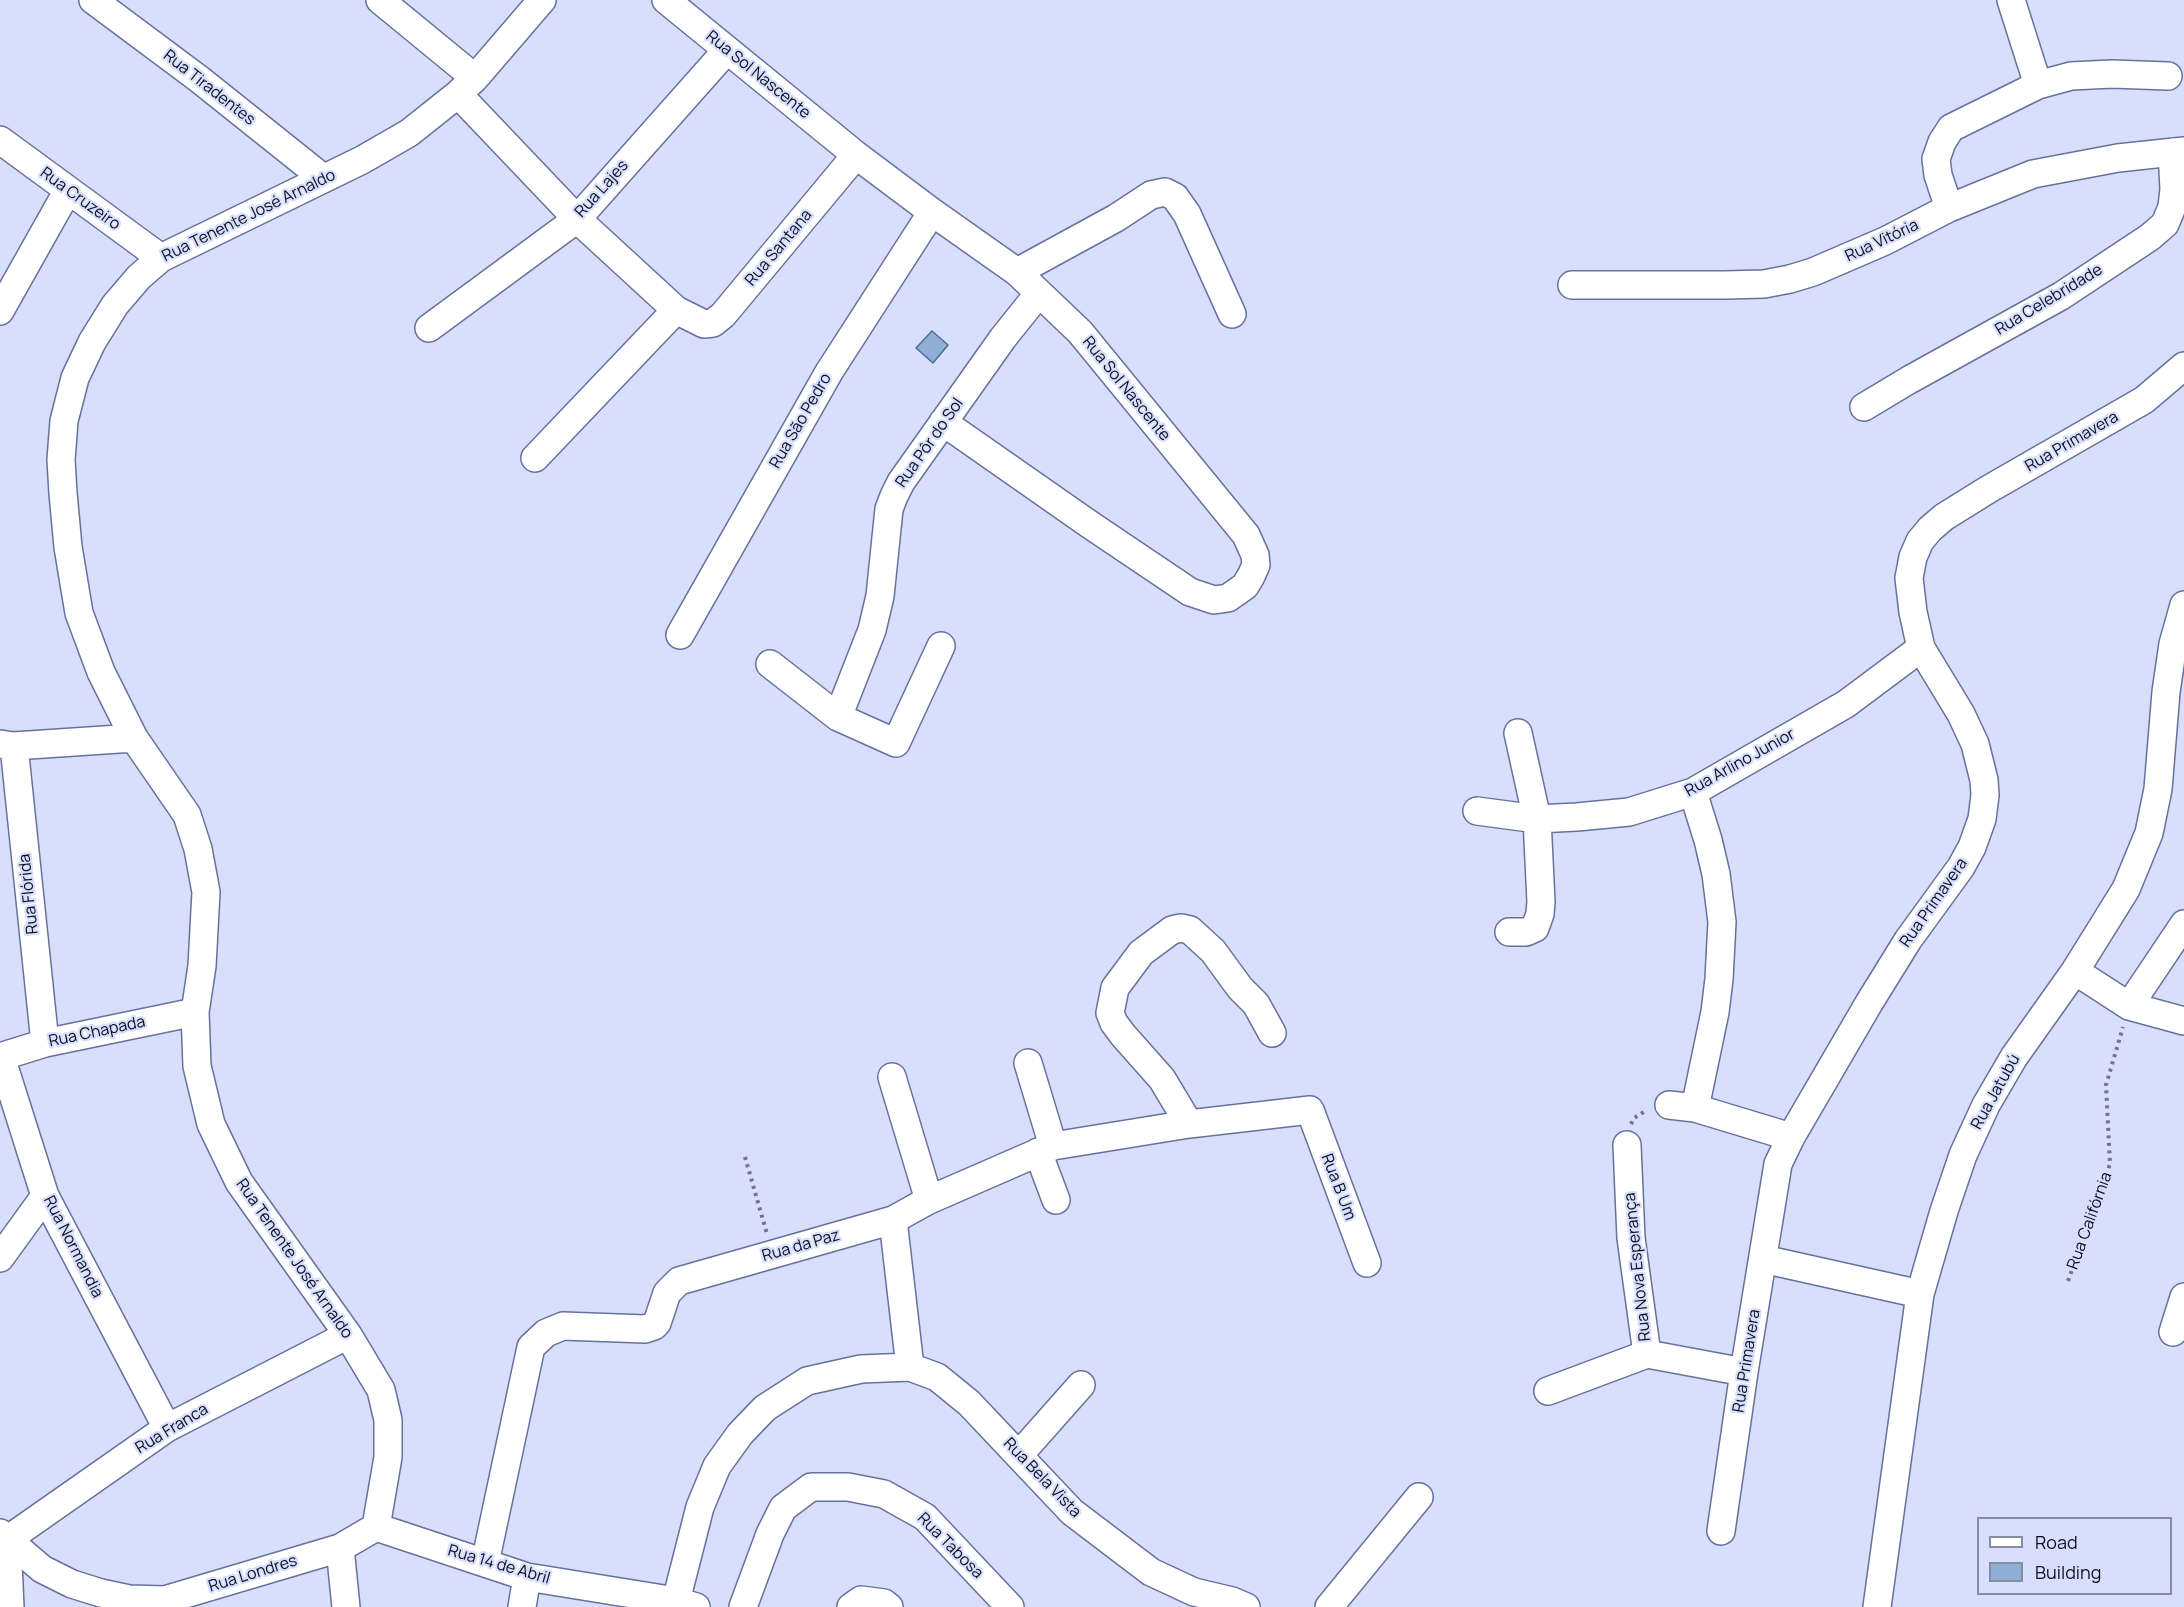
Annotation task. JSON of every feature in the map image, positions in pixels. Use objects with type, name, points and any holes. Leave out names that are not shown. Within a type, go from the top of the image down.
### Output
[{"type":"street","name":"Rua Tiradentes","points":[[93,0],[199,79],[323,178]]},
{"type":"street","points":[[380,0],[466,86],[577,219],[684,316],[535,458]]},
{"type":"street","name":"Rua Tenente José Arnaldo","points":[[375,1527],[388,1457],[388,1420],[381,1390],[348,1335],[238,1182],[211,1124],[197,1066],[195,1012],[202,966],[206,892],[198,849],[187,815],[134,738],[101,672],[79,613],[68,547],[61,460],[64,421],[72,389],[92,342],[115,305],[139,277],[161,258],[362,160],[409,133],[466,86],[542,0]]},
{"type":"street","name":"Rua Sol Nascente","points":[[666,0],[856,155],[1017,273],[1080,332],[1246,535],[1255,555],[1256,565],[1245,586],[1228,598],[1214,600],[1190,592],[944,422]]},
{"type":"street","points":[[2011,0],[2038,85]]},
{"type":"street","name":"Rua Lajes","points":[[429,328],[577,219],[727,50]]},
{"type":"street","points":[[1949,208],[1938,175],[1936,159],[1942,142],[1951,128],[2038,85],[2071,76],[2112,74],[2168,76]]},
{"type":"street","name":"Rua Cruzeiro","points":[[0,140],[161,258]]},
{"type":"street","name":"Rua Vitória","points":[[1572,285],[1764,284],[1790,279],[1813,272],[1885,241],[1949,208],[2033,174],[2118,158],[2178,151]]},
{"type":"street","name":"Rua Celebridade","points":[[1864,407],[2061,296],[2158,231],[2165,225],[2172,207],[2178,151]]},
{"type":"street","name":"Rua Santana","points":[[684,316],[704,324],[713,323],[723,315],[856,155]]},
{"type":"street","points":[[0,311],[68,190]]},
{"type":"street","points":[[1017,273],[1116,219],[1150,195],[1165,192],[1175,197],[1187,214],[1232,314]]},
{"type":"street","name":"Rua São Pedro","points":[[680,635],[830,372],[932,212]]},
{"type":"street","name":"Rua Pôr do Sol","points":[[838,717],[875,618],[880,596],[889,509],[894,496],[901,482],[1003,338],[1039,293]]},
{"type":"street","name":"Rua Primavera","points":[[1721,1531],[1778,1164],[1791,1137],[1869,1003],[1908,940],[1961,867],[1972,847],[1982,819],[1984,780],[1975,744],[1961,714],[1921,648],[1913,612],[1910,578],[1913,557],[1920,541],[1944,517],[2144,400],[2184,366]]},
{"type":"street","name":"Rua Jatubú","points":[[1877,1607],[1920,1294],[1944,1211],[1959,1166],[1986,1105],[2014,1057],[2074,971],[2126,889],[2149,833],[2158,789],[2166,692],[2174,644],[2184,605]]},
{"type":"street","points":[[770,664],[838,717],[896,743],[941,646]]},
{"type":"street","name":"Rua Arlino Junior","points":[[1477,810],[1537,819],[1629,812],[1693,792],[1846,704],[1921,648]]},
{"type":"street","points":[[1509,932],[1531,931],[1535,928],[1540,914],[1537,819],[1518,733]]},
{"type":"street","points":[[7,745],[134,738]]},
{"type":"street","name":"Rua Flórida","points":[[7,745],[45,1043]]},
{"type":"street","points":[[1693,792],[1716,874],[1722,922],[1715,1012],[1695,1108]]},
{"type":"street","points":[[2129,1006],[2184,924]]},
{"type":"street","points":[[1190,1124],[1162,1079],[1114,1023],[1110,1013],[1115,988],[1124,973],[1142,953],[1172,930],[1186,928],[1190,930],[1213,951],[1240,988],[1256,1004],[1272,1033]]},
{"type":"street","points":[[2074,971],[2129,1006],[2184,1021]]},
{"type":"street","name":"Rua Chapada","points":[[0,1057],[45,1043],[195,1012]]},
{"type":"street","name":"Rua Normandia","points":[[0,1057],[45,1196],[167,1428]]},
{"type":"street","points":[[1028,1063],[1056,1200]]},
{"type":"street","points":[[892,1077],[930,1200]]},
{"type":"street","points":[[1669,1105],[1695,1108],[1791,1137]]},
{"type":"street","name":"Rua da Paz","points":[[485,1563],[531,1347],[546,1333],[563,1326],[645,1329],[654,1326],[667,1293],[679,1281],[893,1220],[930,1200],[1045,1149],[1190,1124],[1310,1110]]},
{"type":"street","name":"Rua B Um","points":[[1310,1110],[1367,1263]]},
{"type":"street","name":"Rua Nova Esperança","points":[[1627,1144],[1631,1238],[1647,1354]]},
{"type":"street","points":[[0,1258],[45,1196]]},
{"type":"street","points":[[893,1220],[910,1367]]},
{"type":"street","points":[[1763,1260],[1920,1294]]},
{"type":"street","points":[[2173,1332],[2184,1297]]},
{"type":"street","name":"Rua Franca","points":[[3,1537],[167,1428],[348,1335]]},
{"type":"street","points":[[1548,1391],[1647,1354],[1744,1372]]},
{"type":"street","name":"Rua Bela Vista","points":[[673,1604],[700,1507],[717,1466],[740,1434],[765,1408],[807,1381],[861,1369],[910,1367],[937,1377],[969,1403],[1072,1512],[1151,1572],[1194,1592],[1232,1601],[1246,1607]]},
{"type":"street","points":[[1019,1455],[1081,1385]]},
{"type":"street","name":"Rua Tabosa","points":[[743,1607],[770,1534],[783,1508],[811,1487],[848,1487],[884,1494],[926,1517],[1010,1607]]},
{"type":"street","points":[[1329,1607],[1419,1497]]},
{"type":"street","name":"Rua 14 de Abril","points":[[375,1527],[527,1577],[673,1604]]},
{"type":"street","name":"Rua Londres","points":[[3,1537],[42,1569],[72,1584],[129,1599],[166,1603],[340,1548],[375,1527]]},
{"type":"street","points":[[3,1537],[9,1607]]},
{"type":"street","points":[[340,1548],[346,1607]]},
{"type":"street","points":[[522,1607],[527,1577]]},
{"type":"street","points":[[851,1607],[861,1600],[884,1603],[889,1607]]},
{"type":"path","name":"Rua Califórnia","points":[[2068,1281],[2110,1164],[2106,1085],[2129,1006]]},
{"type":"path","points":[[1627,1144],[1634,1118],[1643,1111],[1669,1105]]},
{"type":"path","points":[[745,1157],[772,1254]]},
{"type":"building","points":[[932,331],[948,345],[933,363],[916,348]]}]
